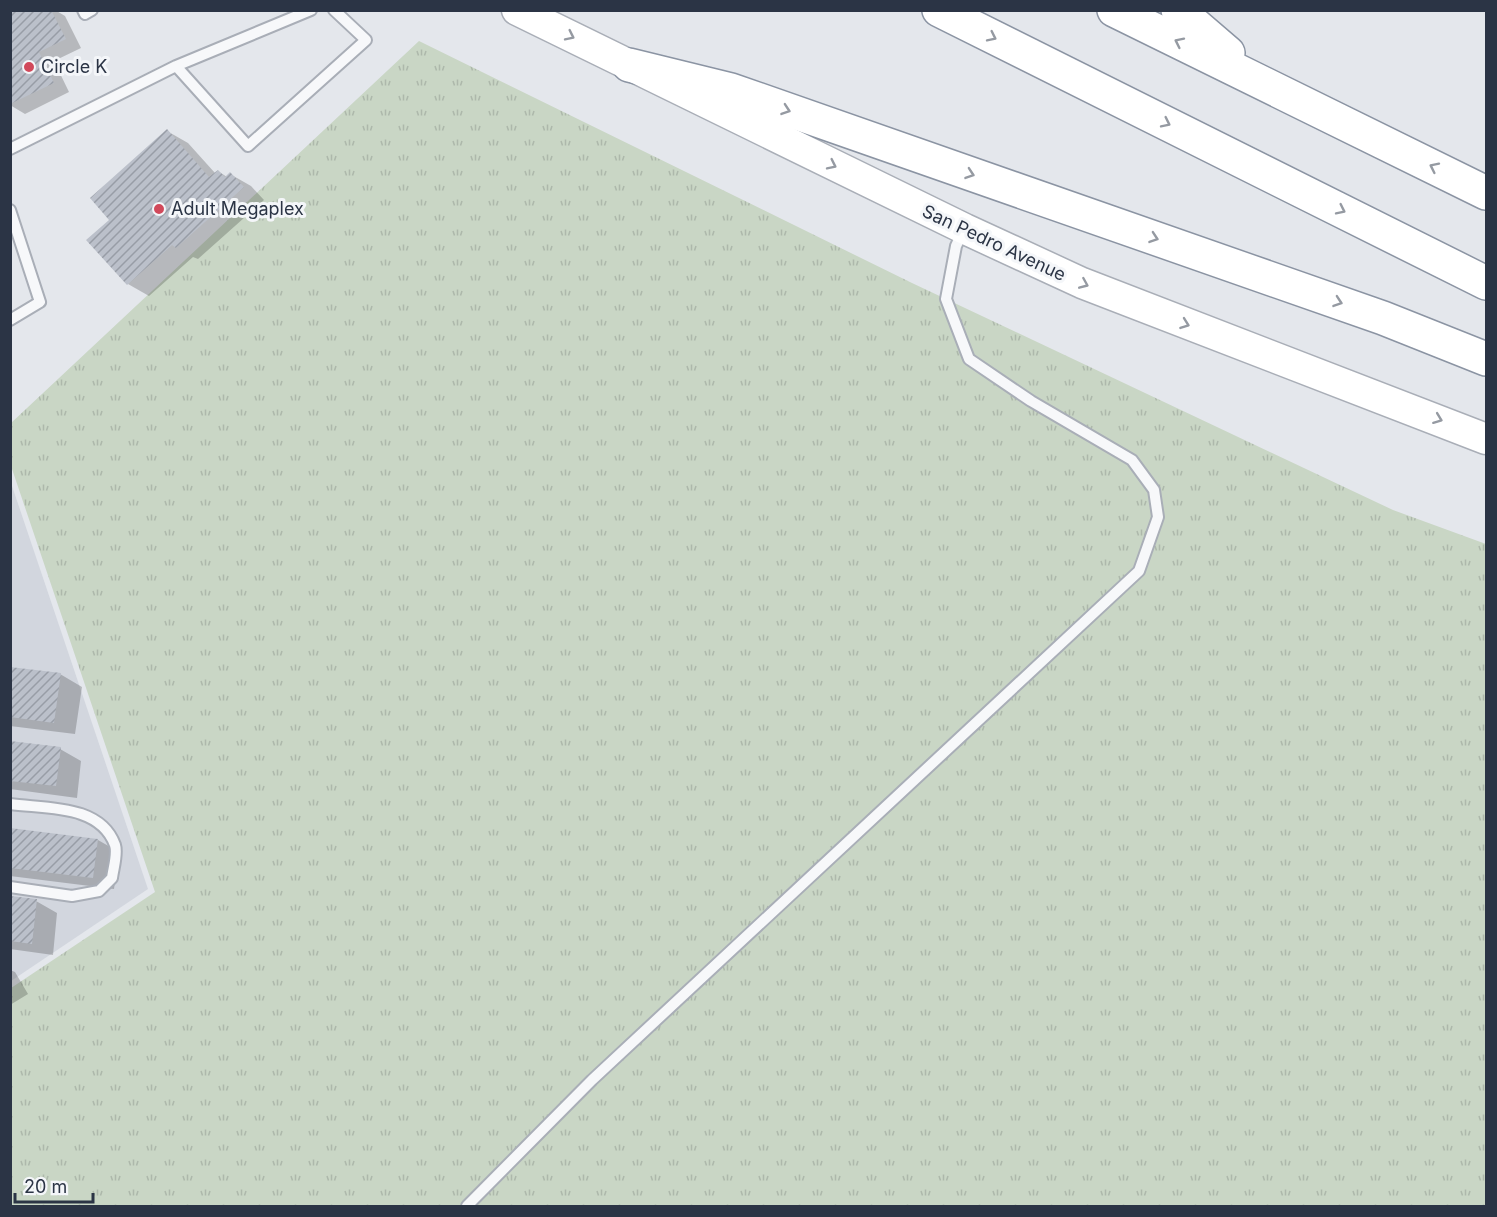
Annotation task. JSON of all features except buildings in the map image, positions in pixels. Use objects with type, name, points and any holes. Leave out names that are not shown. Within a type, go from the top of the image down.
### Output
[{"type":"highway","points":[[939,10],[1486,283]]},
{"type":"highway","points":[[1114,10],[1486,193]]},
{"type":"highway","points":[[1178,10],[1269,87]]},
{"type":"highway","points":[[629,65],[742,94],[1383,318],[1486,358]]},
{"type":"main road","name":"San Pedro Avenue","points":[[518,10],[964,229],[1131,303],[1486,440]]},
{"type":"lane","points":[[83,10],[85,14],[92,10]]},
{"type":"lane","points":[[10,149],[176,66],[311,10]]},
{"type":"lane","points":[[176,66],[248,146],[366,40],[334,10]]},
{"type":"lane","points":[[10,210],[40,302],[10,320]]},
{"type":"lane","points":[[467,1206],[592,1080],[1139,571],[1158,517],[1154,490],[1132,460],[1031,401],[969,359],[946,299],[956,246],[964,229]]},
{"type":"lane","points":[[10,804],[84,814],[100,823],[115,846],[112,878],[99,891],[72,896],[10,887]]},
{"type":"shaded area","points":[[10,480],[148,889],[11,981],[10,981]]},
{"type":"green space","points":[[419,41],[912,283],[1393,510],[1486,544],[1486,1206],[11,1206],[11,988],[155,892],[11,466],[11,423]]},
{"type":"place","name":"Circle K","points":[[29,67]]},
{"type":"place","name":"Adult Megaplex","points":[[159,209]]}]
